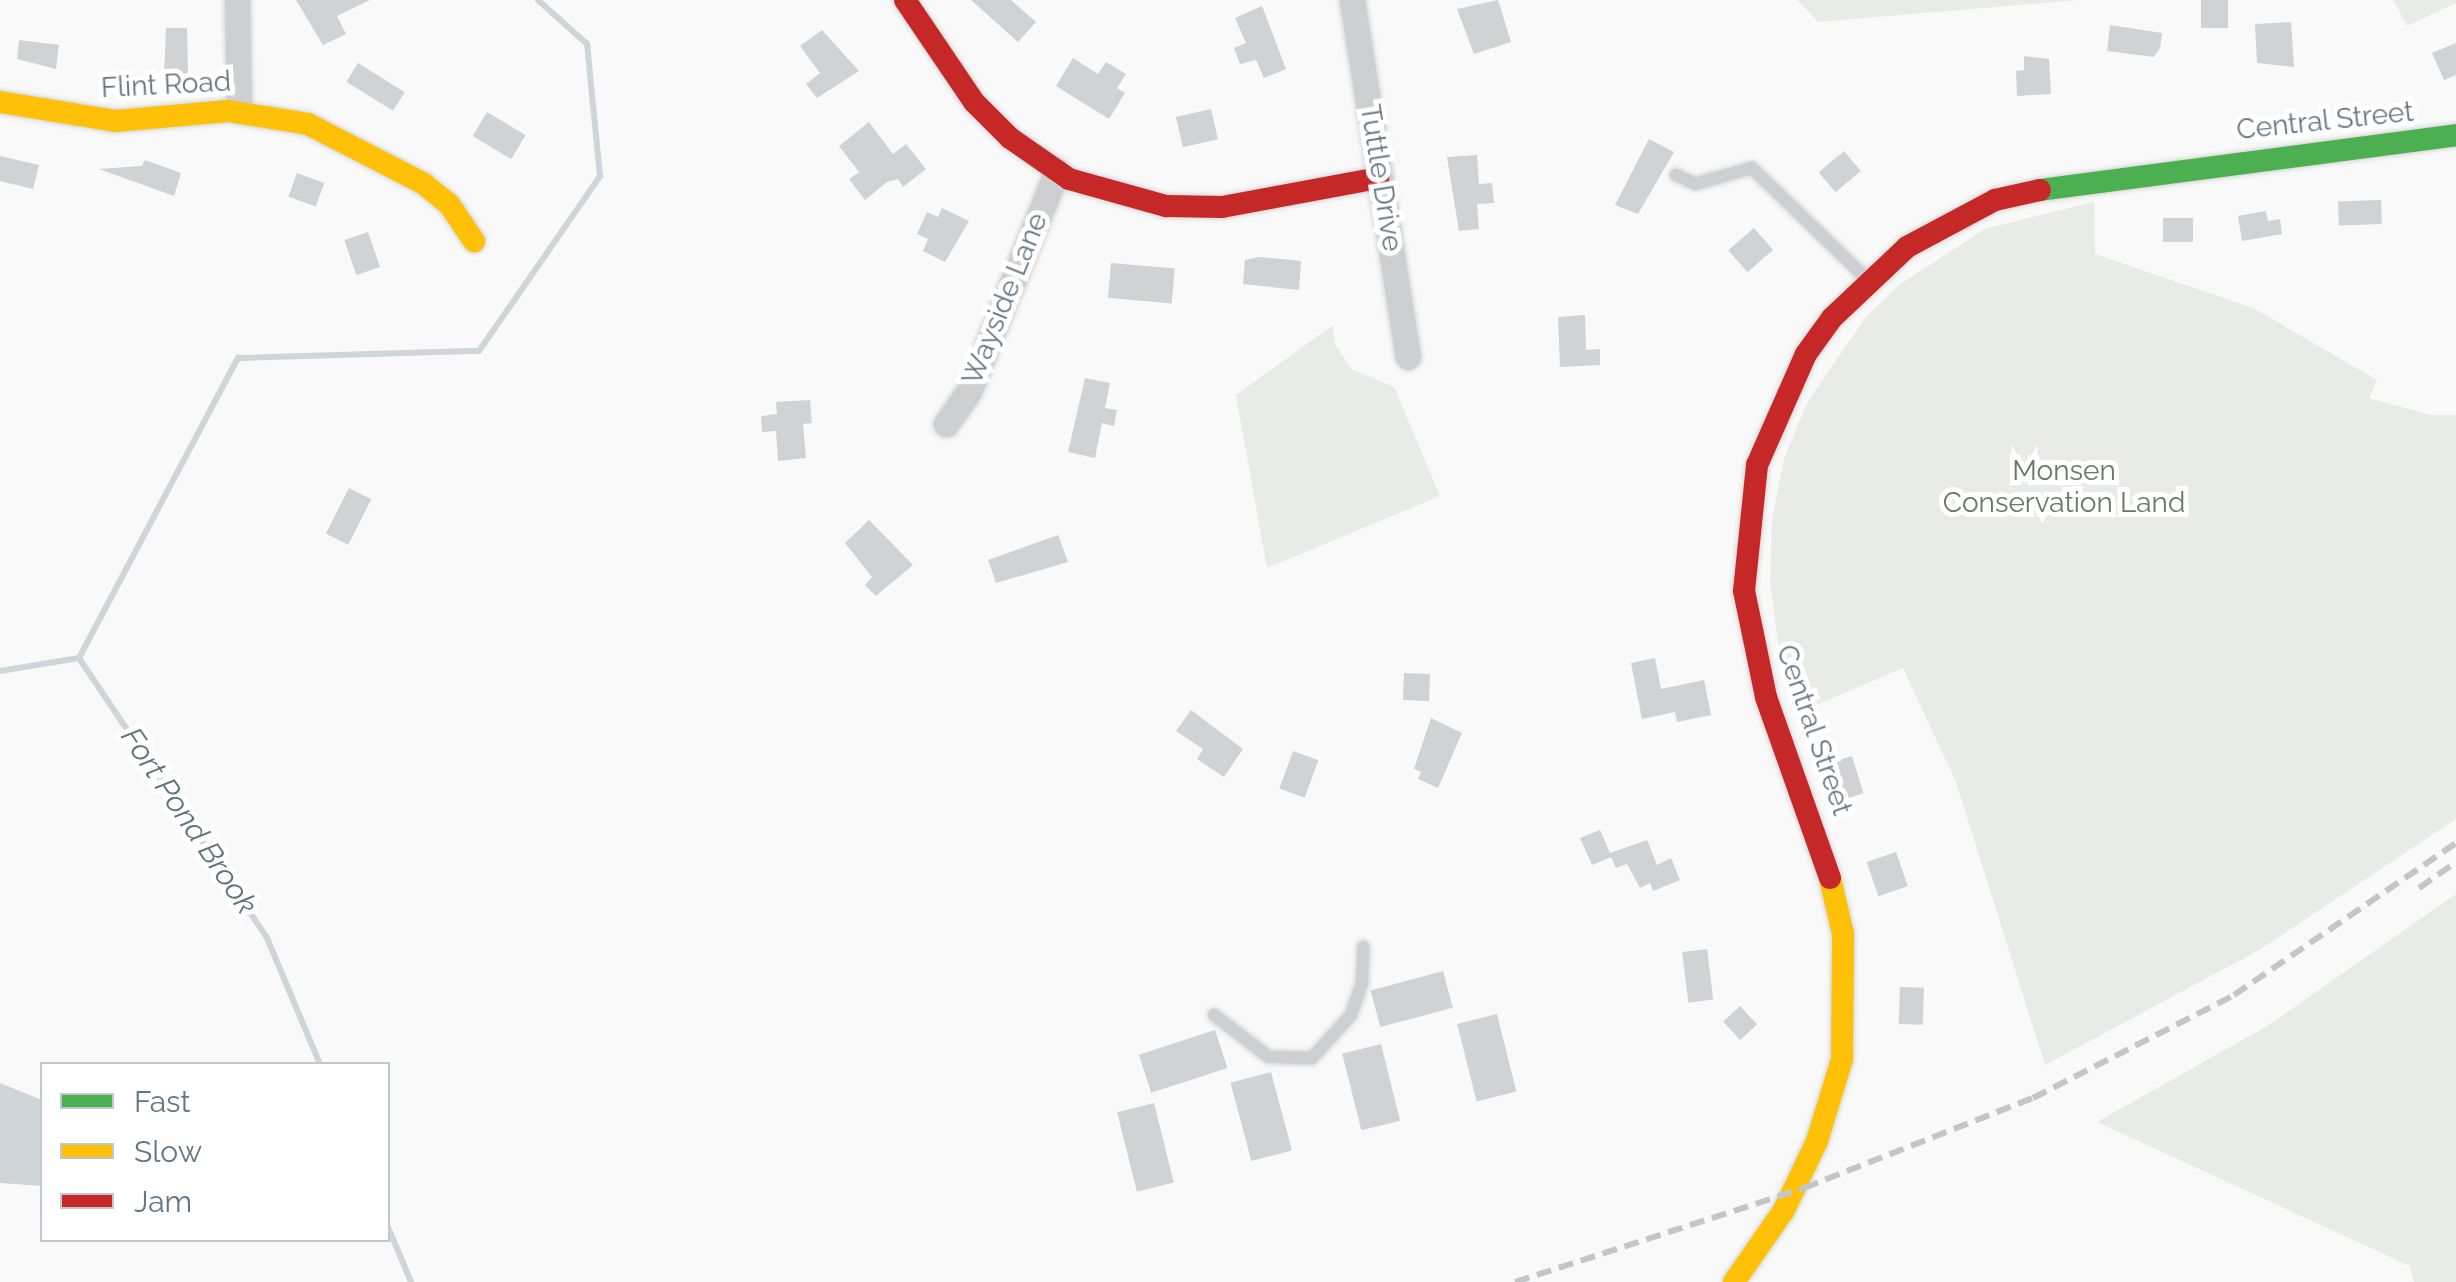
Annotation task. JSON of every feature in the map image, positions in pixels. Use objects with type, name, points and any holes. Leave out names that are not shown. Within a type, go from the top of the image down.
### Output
[{"type":"street","points":[[237,0],[239,111]]},
{"type":"street","points":[[905,0],[974,102],[1057,171],[1166,206],[1204,207],[1271,202],[1378,178]]},
{"type":"street","name":"Tuttle Drive","points":[[1352,0],[1408,357]]},
{"type":"street","name":"Flint Road","points":[[0,102],[116,121],[239,111],[308,124],[370,152],[450,204],[474,241]]},
{"type":"street","name":"Central Street","points":[[1734,1282],[1790,1200],[1817,1141],[1842,1059],[1846,1009],[1844,934],[1834,890],[1750,635],[1744,547],[1748,502],[1785,390],[1832,318],[1869,282],[1947,220],[2024,191],[2456,135]]},
{"type":"street","name":"Wayside Lane","points":[[946,424],[969,391],[1057,171]]},
{"type":"lane","points":[[1676,175],[1695,184],[1752,168],[1869,282]]},
{"type":"lane","points":[[1214,1014],[1268,1057],[1312,1058],[1350,1015],[1362,983],[1363,947]]},
{"type":"green space","points":[[1797,0],[2078,0],[1818,22]]},
{"type":"green space","points":[[2393,0],[2456,0],[2456,3],[2407,26]]},
{"type":"green space","name":"Monsen Conservation Land","points":[[2094,202],[2095,254],[2253,308],[2377,380],[2369,398],[2430,415],[2456,415],[2456,819],[2261,949],[2045,1065],[1956,782],[1903,668],[1800,712],[1779,649],[1770,582],[1772,520],[1784,459],[1808,401],[1866,317],[1899,285],[1985,229]]},
{"type":"green space","points":[[1333,325],[1335,344],[1351,369],[1394,387],[1440,496],[1267,568],[1236,395]]},
{"type":"green space","points":[[2456,894],[2456,1282],[2414,1282],[2410,1266],[2097,1122],[2269,1025]]},
{"type":"shaded area","points":[[0,1083],[40,1099],[40,1186],[0,1183]]},
{"type":"building","points":[[296,0],[370,0],[337,16],[346,34],[323,45]]},
{"type":"building","points":[[971,0],[1011,0],[1036,22],[1018,42]]},
{"type":"building","points":[[1498,0],[1511,42],[1474,54],[1457,9]]},
{"type":"building","points":[[2201,0],[2228,0],[2228,28],[2201,28]]},
{"type":"building","points":[[1262,6],[1286,69],[1264,78],[1256,60],[1240,64],[1234,48],[1246,43],[1235,18]]},
{"type":"building","points":[[2291,22],[2294,67],[2257,63],[2255,24]]},
{"type":"building","points":[[2110,25],[2162,33],[2160,48],[2154,57],[2107,51]]},
{"type":"building","points":[[166,28],[187,28],[188,74],[164,77]]},
{"type":"building","points":[[822,30],[859,71],[817,98],[806,84],[820,73],[800,46]]},
{"type":"building","points":[[19,40],[59,45],[56,69],[17,59]]},
{"type":"building","points":[[2456,43],[2456,75],[2444,80],[2432,53]]},
{"type":"building","points":[[2024,56],[2049,59],[2051,94],[2017,96],[2016,71],[2024,70]]},
{"type":"building","points":[[1073,58],[1098,74],[1106,62],[1126,74],[1117,88],[1125,93],[1109,119],[1056,86]]},
{"type":"building","points":[[358,63],[405,92],[393,111],[346,82]]},
{"type":"building","points":[[1211,109],[1218,139],[1183,147],[1176,117]]},
{"type":"building","points":[[487,112],[526,135],[511,159],[473,136]]},
{"type":"building","points":[[869,122],[893,154],[906,144],[926,169],[903,187],[898,179],[887,182],[865,200],[849,179],[859,172],[839,146]]},
{"type":"building","points":[[1649,139],[1674,152],[1638,214],[1615,205]]},
{"type":"building","points":[[1844,151],[1861,171],[1835,192],[1819,172]]},
{"type":"building","points":[[1477,155],[1479,184],[1492,183],[1494,203],[1477,204],[1479,229],[1459,231],[1447,157]]},
{"type":"building","points":[[0,156],[39,165],[33,189],[0,181]]},
{"type":"building","points":[[145,160],[181,173],[174,196],[99,169],[142,166]]},
{"type":"building","points":[[297,173],[324,183],[316,206],[288,196]]},
{"type":"building","points":[[2381,200],[2382,224],[2339,225],[2338,202]]},
{"type":"building","points":[[942,208],[969,221],[945,262],[923,251],[928,239],[917,234],[927,212],[938,217]]},
{"type":"building","points":[[2266,211],[2268,221],[2280,219],[2282,234],[2242,241],[2238,216]]},
{"type":"building","points":[[2163,218],[2193,218],[2193,242],[2163,242]]},
{"type":"building","points":[[1754,228],[1773,250],[1747,272],[1728,250]]},
{"type":"building","points":[[368,232],[380,267],[356,275],[344,240]]},
{"type":"building","points":[[1259,257],[1301,261],[1299,290],[1243,284],[1245,260]]},
{"type":"building","points":[[1111,263],[1175,269],[1172,303],[1108,298]]},
{"type":"building","points":[[1585,315],[1586,350],[1600,349],[1600,365],[1560,367],[1558,317]]},
{"type":"building","points":[[1085,378],[1110,383],[1105,408],[1117,410],[1114,426],[1102,423],[1095,458],[1068,452]]},
{"type":"building","points":[[810,400],[812,423],[803,424],[806,458],[778,461],[776,431],[762,432],[761,416],[777,414],[776,402]]},
{"type":"building","points":[[349,488],[371,499],[348,545],[326,533]]},
{"type":"building","points":[[869,520],[913,565],[876,596],[865,585],[872,577],[845,543]]},
{"type":"building","points":[[1058,535],[1068,562],[996,583],[988,560]]},
{"type":"building","points":[[1655,658],[1661,689],[1704,680],[1711,715],[1677,722],[1675,712],[1642,719],[1631,663]]},
{"type":"building","points":[[1404,673],[1430,674],[1429,701],[1403,700]]},
{"type":"building","points":[[1191,710],[1243,749],[1224,777],[1197,759],[1203,749],[1176,731]]},
{"type":"building","points":[[1431,718],[1462,733],[1438,788],[1418,779],[1421,772],[1414,769]]},
{"type":"building","points":[[1293,751],[1318,760],[1305,798],[1279,789]]},
{"type":"building","points":[[1852,756],[1863,793],[1841,800],[1830,763]]},
{"type":"building","points":[[1600,830],[1610,853],[1647,840],[1657,865],[1671,858],[1680,880],[1653,891],[1650,883],[1640,888],[1627,864],[1616,868],[1611,857],[1592,865],[1580,838]]},
{"type":"building","points":[[1896,852],[1908,886],[1878,896],[1867,862]]},
{"type":"building","points":[[1707,949],[1713,1000],[1688,1003],[1682,952]]},
{"type":"building","points":[[1443,971],[1453,1008],[1380,1027],[1371,990]]},
{"type":"building","points":[[1900,987],[1924,988],[1923,1025],[1899,1024]]},
{"type":"building","points":[[1740,1006],[1757,1024],[1740,1040],[1723,1022]]},
{"type":"building","points":[[1497,1014],[1516,1092],[1477,1102],[1457,1024]]},
{"type":"building","points":[[1215,1030],[1227,1068],[1151,1093],[1139,1055]]},
{"type":"building","points":[[1381,1044],[1400,1121],[1361,1130],[1342,1054]]},
{"type":"building","points":[[1271,1072],[1292,1150],[1251,1161],[1230,1083]]},
{"type":"building","points":[[1154,1103],[1174,1183],[1137,1192],[1117,1112]]},
{"type":"waterway","points":[[79,658],[238,358],[479,351],[600,176],[587,44],[538,0]]},
{"type":"waterway","name":"Fort Pond Brook","points":[[0,671],[79,658],[267,938],[319,1062]]},
{"type":"waterway","name":"Fort Pond Brook","points":[[390,1232],[411,1282]]},
{"type":"railway","points":[[1515,1282],[1804,1188],[2033,1098],[2234,995],[2456,843]]},
{"type":"railway","points":[[2419,888],[2456,862]]},
{"type":"traffic: fast","points":[[2040,190],[2456,135]]},
{"type":"traffic: slow","points":[[0,102],[116,121],[228,111],[308,124],[424,184],[449,204],[474,241]]},
{"type":"traffic: slow","points":[[1734,1282],[1784,1210],[1817,1141],[1842,1059],[1843,934],[1830,878]]},
{"type":"traffic: jam","points":[[905,0],[974,102],[1010,138],[1069,179],[1166,206],[1222,207],[1378,178]]},
{"type":"traffic: jam","points":[[1830,878],[1766,697],[1744,591],[1757,465],[1806,354],[1832,318],[1907,247],[1995,200],[2040,190]]}]
